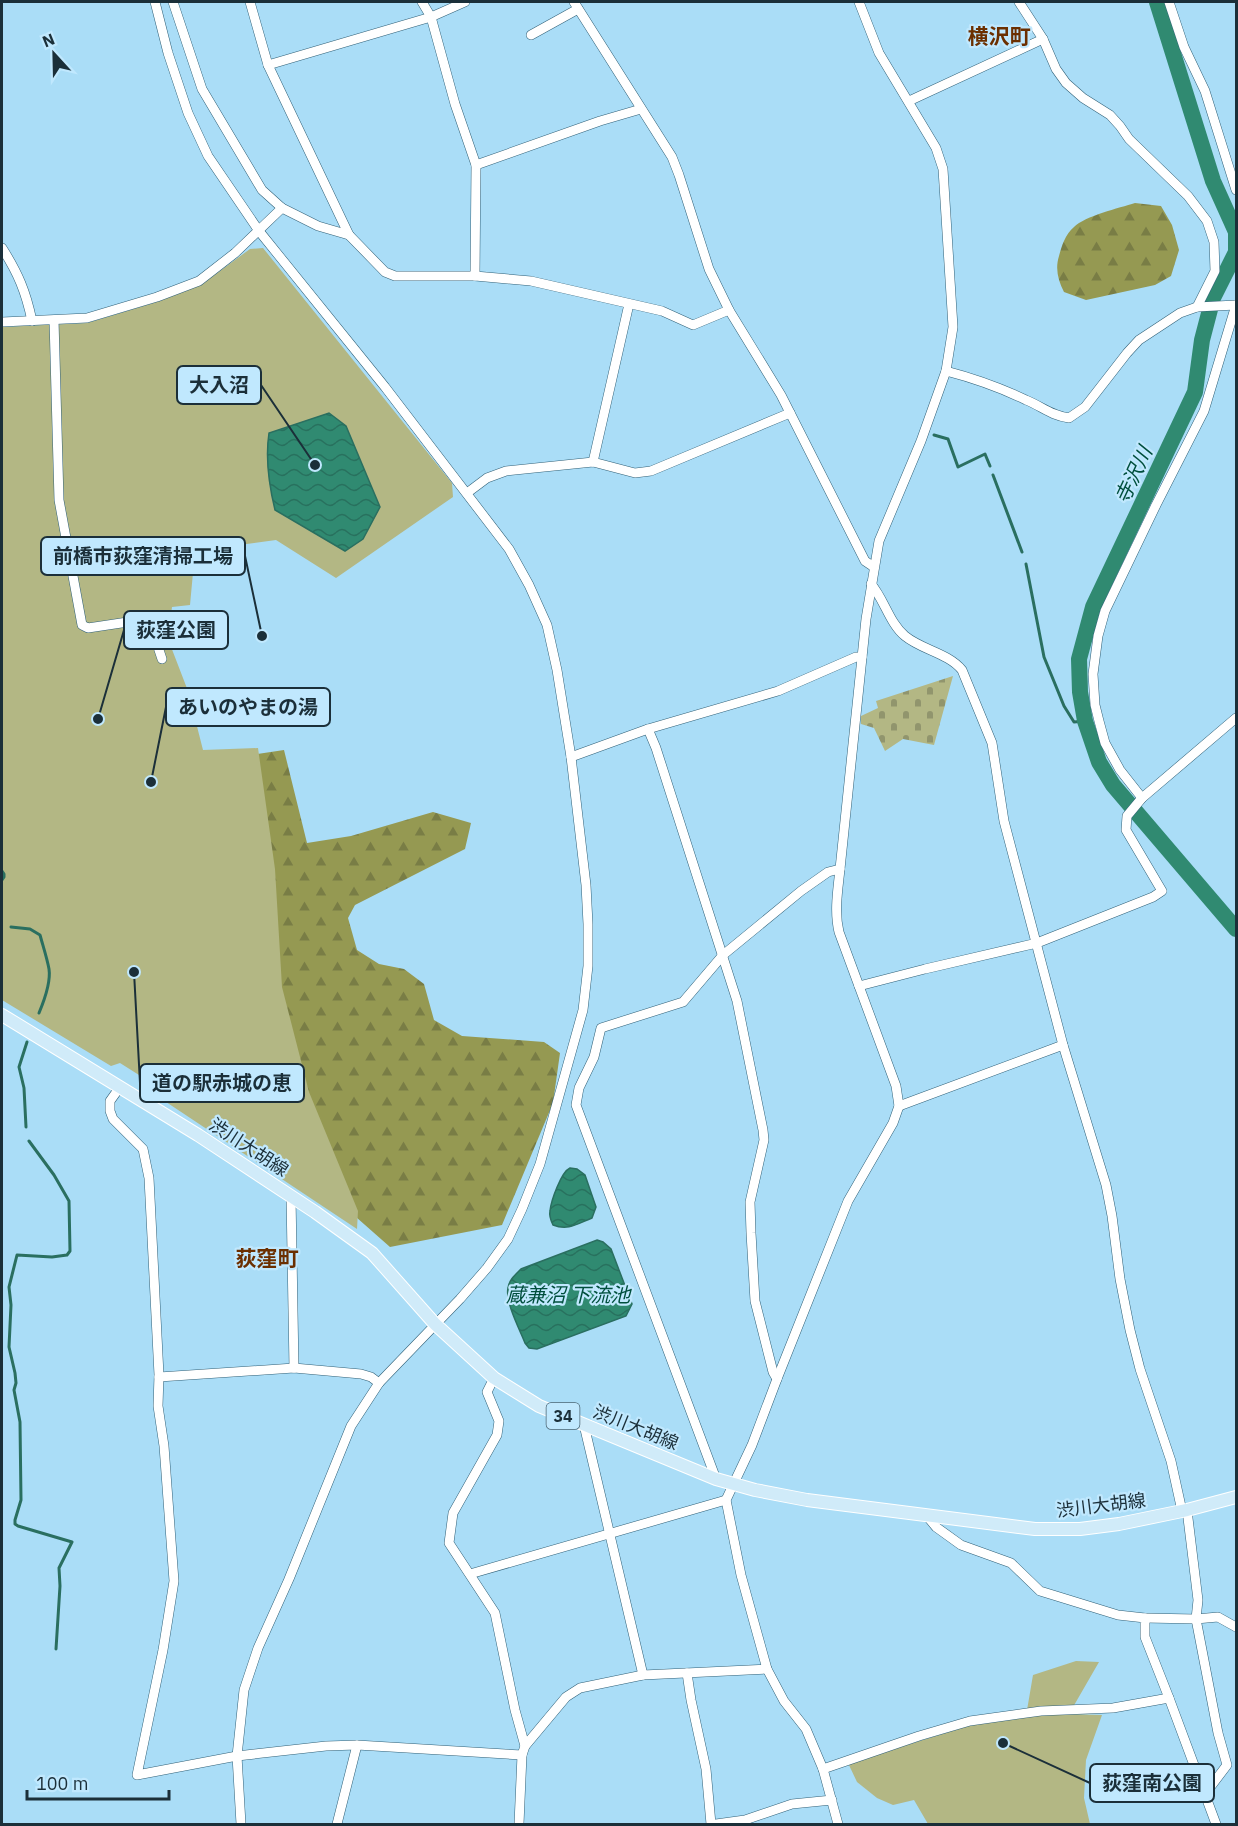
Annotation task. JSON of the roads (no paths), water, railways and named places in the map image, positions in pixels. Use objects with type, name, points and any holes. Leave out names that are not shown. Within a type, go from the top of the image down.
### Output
[{"type":"main road","name":"渋川大胡線","points":[[2,1015],[291,1196],[372,1254],[435,1324],[494,1378],[539,1406],[716,1479],[776,1495],[807,1500],[1014,1527],[1070,1529],[1119,1524],[1236,1497]]},
{"type":"street","points":[[155,2],[168,53],[188,112],[208,156],[259,231],[385,387],[509,549],[529,585],[547,625],[557,670],[571,757],[586,885],[588,966],[583,1010],[540,1164],[508,1239],[487,1268],[379,1383],[351,1426],[289,1579],[258,1648],[244,1690],[237,1756],[241,1824]]},
{"type":"street","points":[[172,2],[202,88],[262,190],[282,208],[318,226],[349,235]]},
{"type":"street","points":[[250,2],[268,65],[349,235],[385,272],[395,276],[475,276],[531,281],[662,311],[693,325],[729,310]]},
{"type":"street","points":[[422,2],[431,17],[455,104],[476,165],[475,276]]},
{"type":"street","points":[[268,65],[431,17],[465,2]]},
{"type":"street","points":[[838,1824],[823,1769],[806,1729],[784,1701],[767,1669],[741,1575],[726,1500],[752,1445],[837,1227],[856,1186],[889,1132],[899,1106],[896,1086],[837,923],[840,869],[862,657],[879,541],[921,441],[946,371],[953,327],[943,169],[936,148],[879,53],[859,2]]},
{"type":"street","points":[[1019,2],[1043,39],[1056,69],[1066,83],[1083,98],[1110,115],[1129,139],[1188,196],[1207,221],[1214,242],[1215,271],[1201,307]]},
{"type":"street","points":[[1169,2],[1184,47],[1205,91],[1236,190]]},
{"type":"street","points":[[531,35],[576,5],[672,157],[709,269],[729,310],[781,395],[857,548],[865,561],[874,567]]},
{"type":"street","points":[[909,101],[1043,39]]},
{"type":"street","points":[[476,165],[600,121],[641,109]]},
{"type":"street","points":[[2,322],[87,318],[157,297],[199,281],[235,253],[282,208]]},
{"type":"street","points":[[2,248],[26,293],[32,321]]},
{"type":"street","points":[[593,462],[629,304]]},
{"type":"street","points":[[946,371],[1027,400],[1053,416],[1069,418],[1085,406],[1139,339],[1180,313],[1201,307],[1236,305],[1204,411],[1105,611],[1096,645],[1094,692],[1105,743],[1140,801]]},
{"type":"street","points":[[54,320],[59,501],[82,625],[88,628],[141,620],[151,626],[162,658]]},
{"type":"street","points":[[467,493],[487,478],[506,471],[593,462],[635,473],[651,471],[790,413]]},
{"type":"street","points":[[871,584],[879,593],[900,631],[909,639],[954,663],[962,670],[992,743],[1004,821],[1063,1045],[1106,1185],[1130,1330],[1140,1369],[1185,1510],[1198,1600],[1196,1619],[1218,1733],[1227,1765],[1205,1794]]},
{"type":"street","points":[[571,757],[648,729],[778,691],[856,657],[862,657]]},
{"type":"street","points":[[859,986],[1037,943],[1162,891],[1126,830],[1127,816],[1140,801],[1236,718]]},
{"type":"street","points":[[648,729],[737,1001],[763,1130],[764,1140],[750,1202],[751,1233],[755,1301],[773,1372],[777,1379]]},
{"type":"street","points":[[716,1479],[576,1105],[579,1088],[594,1057],[600,1028],[682,1002],[723,955],[801,891],[828,872],[840,869]]},
{"type":"street","points":[[899,1106],[1063,1045]]},
{"type":"street","points":[[563,1084],[579,1088]]},
{"type":"street","points":[[120,1087],[110,1101],[110,1111],[113,1119],[143,1149],[149,1178],[159,1377],[158,1406],[164,1446],[174,1581],[163,1650],[137,1775],[237,1756],[326,1746],[524,1750]]},
{"type":"street","points":[[291,1196],[294,1368]]},
{"type":"street","points":[[159,1377],[294,1368],[361,1374],[379,1383]]},
{"type":"street","points":[[494,1378],[487,1392],[499,1421],[497,1435],[453,1513],[449,1543],[495,1613],[524,1750],[519,1824]]},
{"type":"street","points":[[584,1425],[643,1675]]},
{"type":"street","points":[[470,1574],[726,1500]]},
{"type":"street","points":[[927,1516],[936,1527],[961,1545],[1011,1563],[1040,1591],[1118,1615],[1145,1618],[1218,1617],[1236,1627]]},
{"type":"street","points":[[1145,1618],[1144,1637],[1216,1824]]},
{"type":"street","points":[[524,1750],[566,1697],[580,1688],[643,1675],[767,1669]]},
{"type":"street","points":[[687,1673],[706,1769],[711,1824]]},
{"type":"street","points":[[823,1769],[970,1721],[1041,1711],[1113,1708],[1169,1698]]},
{"type":"street","points":[[337,1824],[357,1745]]},
{"type":"street","points":[[716,1824],[745,1820],[792,1804],[832,1800]]},
{"type":"water","points":[[329,413],[346,426],[380,507],[363,539],[345,551],[275,510],[268,472],[269,433]]},
{"type":"water","points":[[570,1168],[577,1169],[585,1175],[596,1207],[592,1218],[572,1226],[558,1227],[553,1225],[551,1220],[551,1206],[560,1181]]},
{"type":"water","name":"蔵兼沼 下流池","points":[[597,1240],[611,1249],[632,1304],[626,1316],[537,1349],[529,1348],[509,1301],[508,1288],[511,1280],[521,1269]]},
{"type":"waterway","name":"寺沢川","points":[[1157,2],[1213,181],[1236,232],[1236,252],[1213,298],[1202,340],[1195,392],[1093,607],[1079,659],[1080,692],[1085,721],[1099,762],[1113,785],[1236,929]]},
{"type":"waterway","points":[[934,435],[948,439],[958,467],[985,454],[990,466]]},
{"type":"waterway","points":[[993,475],[1022,552]]},
{"type":"waterway","points":[[1026,564],[1044,657],[1064,706],[1074,722],[1085,721]]},
{"type":"waterway","points":[[2,871],[4,874],[2,880]]},
{"type":"waterway","points":[[11,927],[30,929],[40,935],[49,969],[49,980],[39,1013]]},
{"type":"waterway","points":[[26,1127],[24,1088],[19,1067],[27,1042]]},
{"type":"waterway","points":[[29,1141],[54,1175],[69,1201],[70,1251],[67,1255],[52,1257],[17,1255],[9,1287],[11,1305],[9,1347],[15,1373],[14,1390],[20,1422],[21,1500],[15,1524],[72,1542],[59,1568],[56,1649]]},
{"type":"place","name":"大入沼","points":[[315,465]]},
{"type":"place","name":"前橋市荻窪清掃工場","points":[[262,636]]},
{"type":"place","name":"荻窪公園","points":[[98,719]]},
{"type":"place","name":"あいのやまの湯","points":[[151,782]]},
{"type":"place","name":"道の駅赤城の恵","points":[[134,972]]},
{"type":"place","name":"荻窪南公園","points":[[1003,1743]]},
{"type":"district","name":"横沢町","points":[[999,36]]},
{"type":"district","name":"荻窪町","points":[[267,1258]]}]
